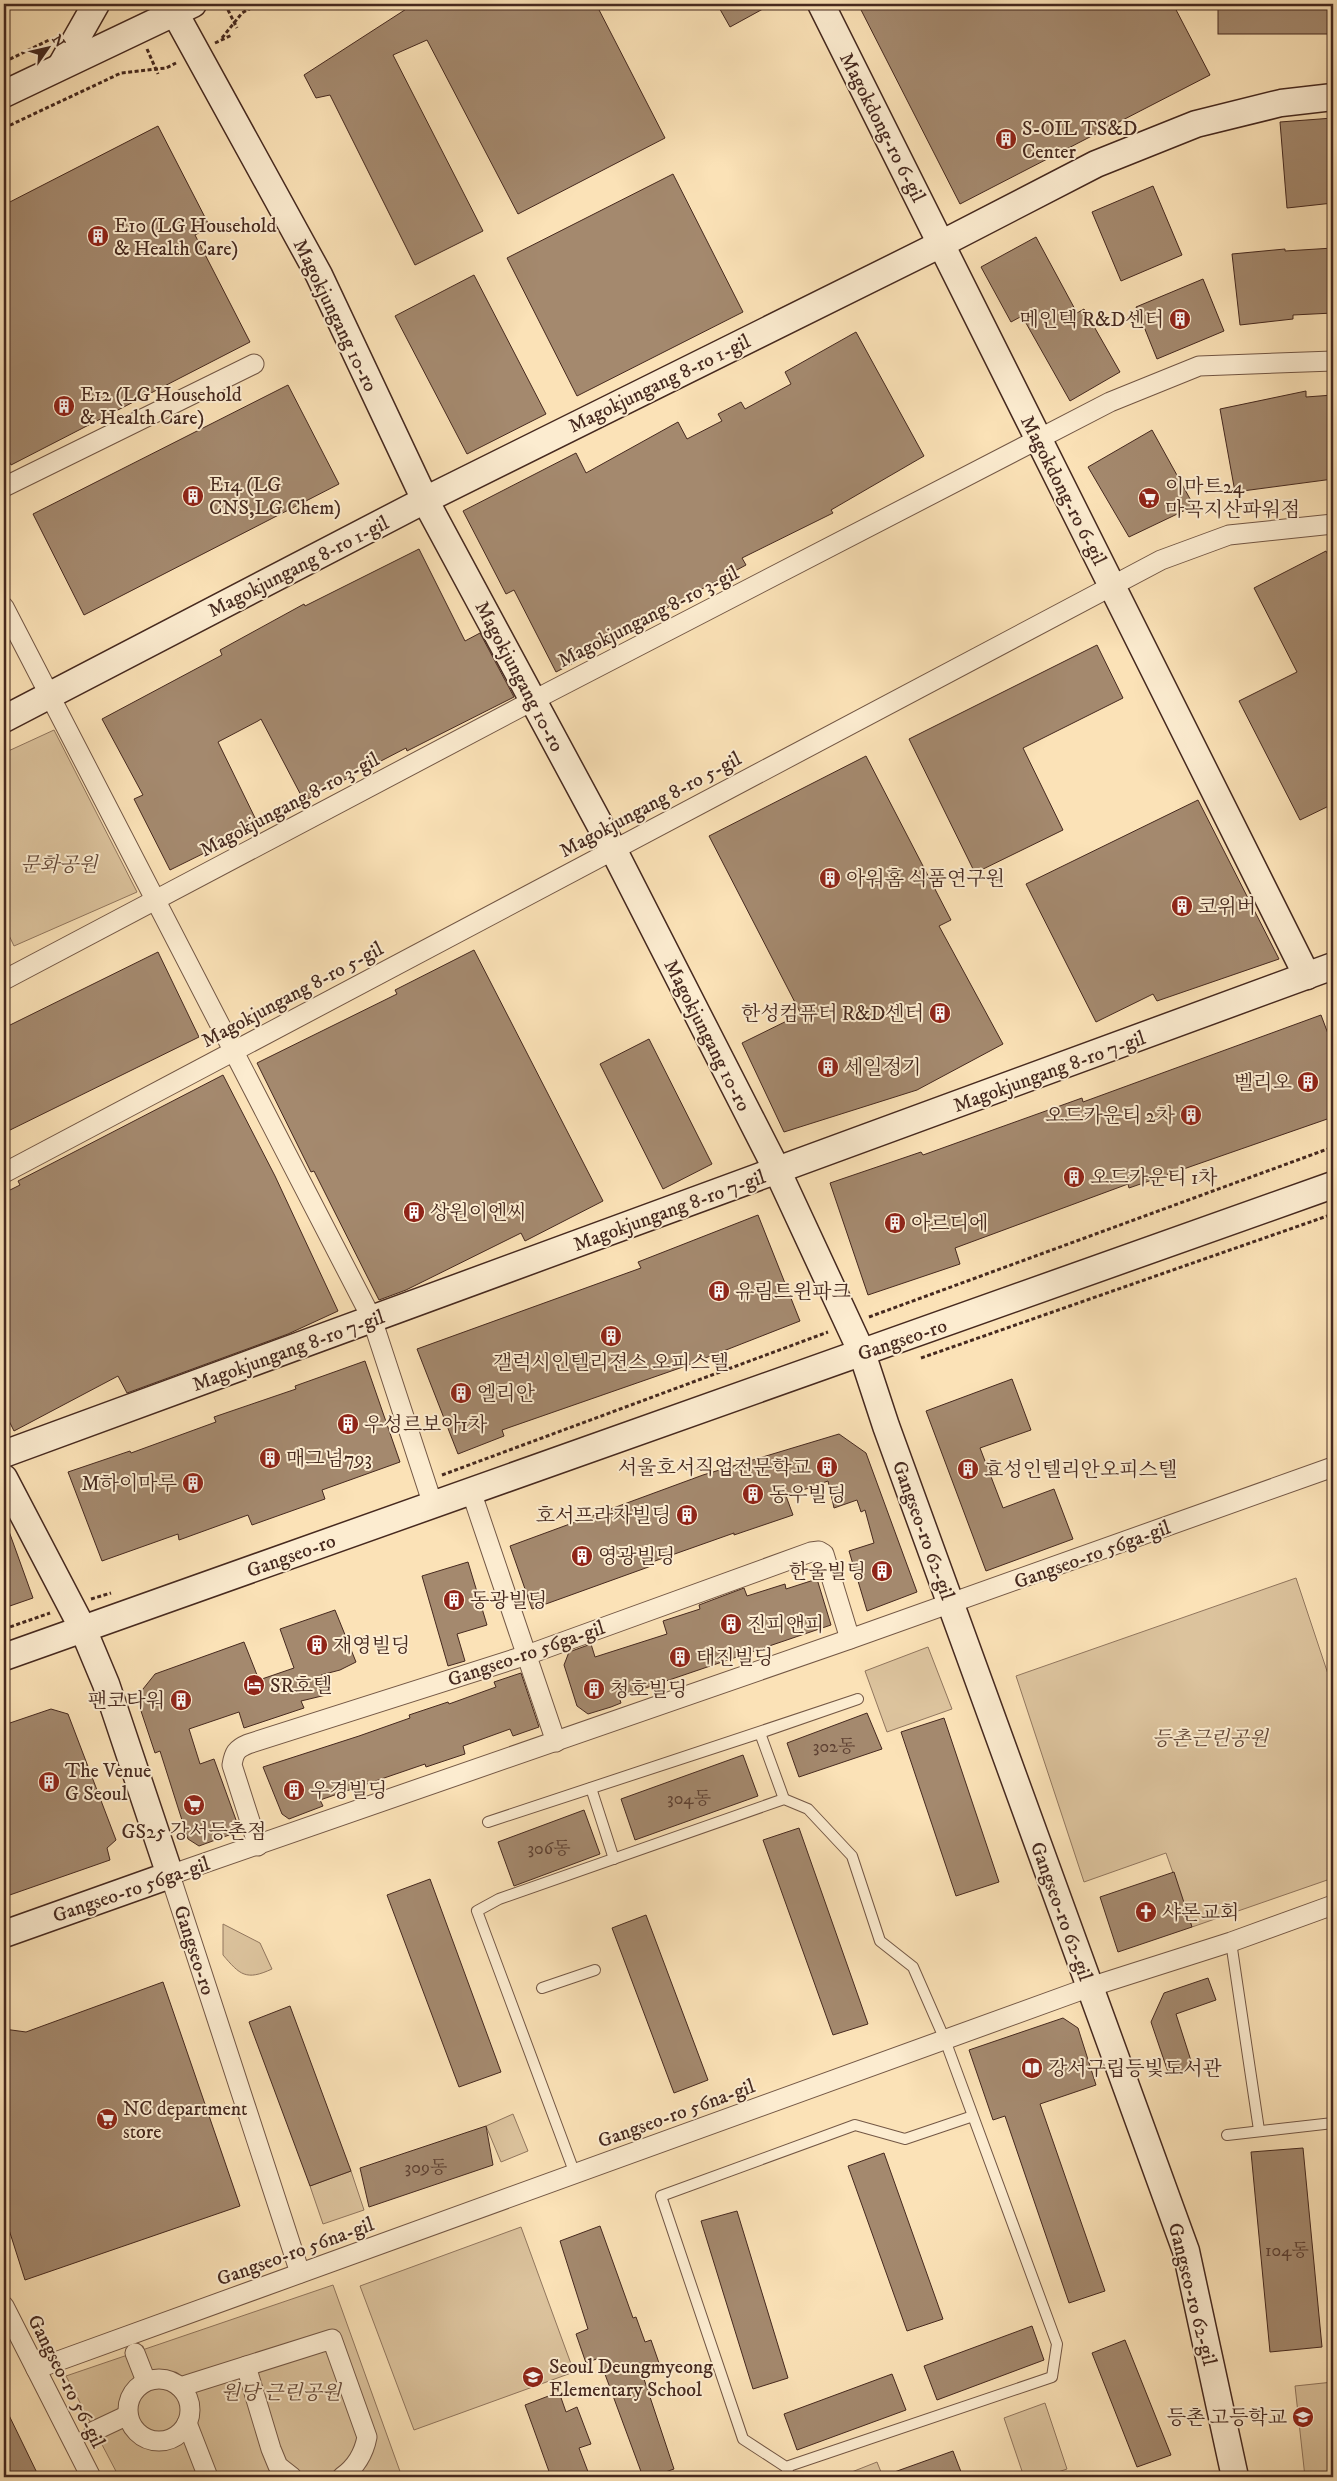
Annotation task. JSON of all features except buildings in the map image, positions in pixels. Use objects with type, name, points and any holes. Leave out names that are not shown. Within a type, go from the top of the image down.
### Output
[{"type":"street","points":[[62,64],[96,4]]},
{"type":"street","name":"Magokdong-ro 6-gil","points":[[822,4],[1307,976]]},
{"type":"street","points":[[4,94],[62,64],[139,31],[179,7]]},
{"type":"street","name":"Magokjungang 10-ro","points":[[179,7],[319,276],[425,500],[613,849],[777,1170],[862,1353]]},
{"type":"street","name":"Magokjungang 8-ro 1-gil","points":[[4,719],[425,500],[941,244],[1096,164],[1196,124],[1281,103],[1333,97]]},
{"type":"street","name":"Magokjungang 8-ro 3-gil","points":[[4,980],[534,700],[1110,402],[1199,366],[1333,361]]},
{"type":"street","points":[[4,486],[254,364]]},
{"type":"street","name":"Magokjungang 8-ro 5-gil","points":[[4,1173],[1161,560],[1230,535],[1333,524]]},
{"type":"street","points":[[4,607],[372,1319],[429,1493]]},
{"type":"street","name":"Magokjungang 8-ro 7-gil","points":[[4,1454],[1333,966]]},
{"type":"street","name":"Gangseo-ro","points":[[4,1657],[83,1629],[429,1493],[471,1491],[1333,1185]]},
{"type":"street","name":"Gangseo-ro 62-gil","points":[[862,1353],[1186,2251],[1235,2477]]},
{"type":"street","name":"Gangseo-ro 56ga-gil","points":[[4,1934],[951,1604],[1333,1468]]},
{"type":"street","points":[[4,1478],[83,1629]]},
{"type":"street","points":[[471,1491],[556,1742]]},
{"type":"street","name":"Gangseo-ro 56ga-gil","points":[[258,1846],[232,1765],[237,1748],[526,1655],[819,1550],[824,1554],[850,1639]]},
{"type":"street","name":"Gangseo-ro","points":[[83,1629],[106,1684],[300,2273]]},
{"type":"street","name":"Gangseo-ro 56na-gil","points":[[36,2369],[1090,1987],[1231,1942],[1333,1905]]},
{"type":"street","name":"Gangseo-ro 56-gil","points":[[4,2306],[91,2477]]},
{"type":"street","points":[[180,2387],[332,2339],[367,2437],[365,2448],[347,2476]]},
{"type":"street","points":[[135,2353],[146,2381]]},
{"type":"street","points":[[246,2366],[278,2466],[292,2477]]},
{"type":"street","points":[[188,2423],[174,2438],[154,2441],[137,2432],[128,2415],[128,2404],[131,2395],[138,2386],[146,2381],[164,2379],[180,2387],[190,2404],[188,2423],[208,2477]]},
{"type":"street","points":[[94,2431],[128,2415]]},
{"type":"lane","points":[[858,1699],[760,1733],[591,1788],[488,1822],[858,1699]]},
{"type":"lane","points":[[760,1733],[784,1799]]},
{"type":"lane","points":[[591,1788],[614,1859]]},
{"type":"lane","points":[[575,2174],[477,1911],[500,1899],[784,1799],[808,1809],[852,1856],[880,1941],[913,1967],[945,2040],[973,2116],[1057,2344],[1052,2377],[788,2472],[743,2439],[661,2196],[855,2125],[905,2139],[973,2116]]},
{"type":"lane","points":[[1231,1942],[1259,2130]]},
{"type":"lane","points":[[542,1988],[595,1970]]},
{"type":"lane","points":[[1228,2135],[1333,2123]]},
{"type":"path","points":[[225,4],[237,28]]},
{"type":"path","points":[[232,35],[220,41],[242,13],[258,4]]},
{"type":"path","points":[[4,62],[53,38]]},
{"type":"path","points":[[4,128],[121,73],[152,68],[158,74]]},
{"type":"path","points":[[429,1493],[849,1325],[1333,1147]]},
{"type":"path","points":[[4,1629],[117,1591]]},
{"type":"green space","name":"문화공원","points":[[54,730],[137,892],[14,946],[4,925],[4,753]]},
{"type":"green space","name":"등촌근린공원","points":[[1296,1578],[1333,1689],[1333,1878],[1192,1927],[1166,1853],[1084,1882],[1016,1676]]},
{"type":"green space","points":[[928,1647],[952,1709],[887,1732],[865,1671]]},
{"type":"green space","points":[[223,1924],[260,1943],[272,1969],[256,1975],[250,1975],[244,1974],[234,1967],[223,1955]]},
{"type":"green space","points":[[513,2114],[528,2151],[501,2162],[486,2126]]},
{"type":"green space","points":[[351,2171],[364,2210],[323,2224],[310,2186]]},
{"type":"green space","points":[[521,2227],[574,2372],[414,2430],[360,2286]]},
{"type":"green space","name":"원당 근린공원","points":[[333,2285],[402,2477],[119,2477],[66,2376]]},
{"type":"green space","points":[[1333,2382],[1333,2477],[1305,2477],[1295,2386]]},
{"type":"green space","points":[[1045,2403],[1067,2469],[1043,2477],[1024,2477],[1004,2418]]},
{"type":"green space","points":[[877,2462],[883,2477],[839,2477]]},
{"type":"place","name":"S-OIL TS&D Center","points":[[1006,139]]},
{"type":"place","name":"E10 (LG Household & Health Care)","points":[[98,236]]},
{"type":"place","name":"메인텍 R&D센터","points":[[1180,319]]},
{"type":"place","name":"E12 (LG Household & Health Care)","points":[[64,406]]},
{"type":"place","name":"E14 (LG CNS,LG Chem)","points":[[193,496]]},
{"type":"place","name":"이마트24 마곡지산파워점","points":[[1149,498]]},
{"type":"place","name":"아워홈 식품연구원","points":[[830,878]]},
{"type":"place","name":"코위버","points":[[1182,906]]},
{"type":"place","name":"한성컴퓨터 R&D센터","points":[[940,1013]]},
{"type":"place","name":"세일정기","points":[[828,1067]]},
{"type":"place","name":"벨리오","points":[[1308,1082]]},
{"type":"place","name":"오드카운티 2차","points":[[1191,1115]]},
{"type":"place","name":"오드카운티 1차","points":[[1074,1177]]},
{"type":"place","name":"상원이엔씨","points":[[414,1212]]},
{"type":"place","name":"아르디에","points":[[895,1223]]},
{"type":"place","name":"유림트윈파크","points":[[719,1291]]},
{"type":"place","name":"갤럭시인텔리젼스 오피스텔","points":[[611,1336]]},
{"type":"place","name":"엘리안","points":[[461,1393]]},
{"type":"place","name":"우성르보아1차","points":[[348,1424]]},
{"type":"place","name":"매그넘793","points":[[270,1458]]},
{"type":"place","name":"서울호서직업전문학교","points":[[827,1467]]},
{"type":"place","name":"효성인텔리안오피스텔","points":[[968,1469]]},
{"type":"place","name":"M하이마루","points":[[193,1483]]},
{"type":"place","name":"동우빌딩","points":[[753,1494]]},
{"type":"place","name":"호서프라자빌딩","points":[[687,1515]]},
{"type":"place","name":"영광빌딩","points":[[582,1556]]},
{"type":"place","name":"한울빌딩","points":[[882,1571]]},
{"type":"place","name":"동광빌딩","points":[[454,1600]]},
{"type":"place","name":"진피앤피","points":[[731,1624]]},
{"type":"place","name":"재영빌딩","points":[[317,1645]]},
{"type":"place","name":"태진빌딩","points":[[680,1657]]},
{"type":"place","name":"SR호텔","points":[[254,1685]]},
{"type":"place","name":"청호빌딩","points":[[594,1689]]},
{"type":"place","name":"팬코타워","points":[[181,1700]]},
{"type":"place","name":"The Venue G Seoul","points":[[49,1782]]},
{"type":"place","name":"우경빌딩","points":[[294,1790]]},
{"type":"place","name":"GS25 강서등촌점","points":[[194,1805]]},
{"type":"place","name":"샤론교회","points":[[1146,1912]]},
{"type":"place","name":"강서구립등빛도서관","points":[[1032,2068]]},
{"type":"place","name":"NC department store","points":[[107,2119]]},
{"type":"place","name":"Seoul Deungmyeong Elementary School","points":[[533,2377]]},
{"type":"place","name":"등촌 고등학교","points":[[1303,2417]]}]
